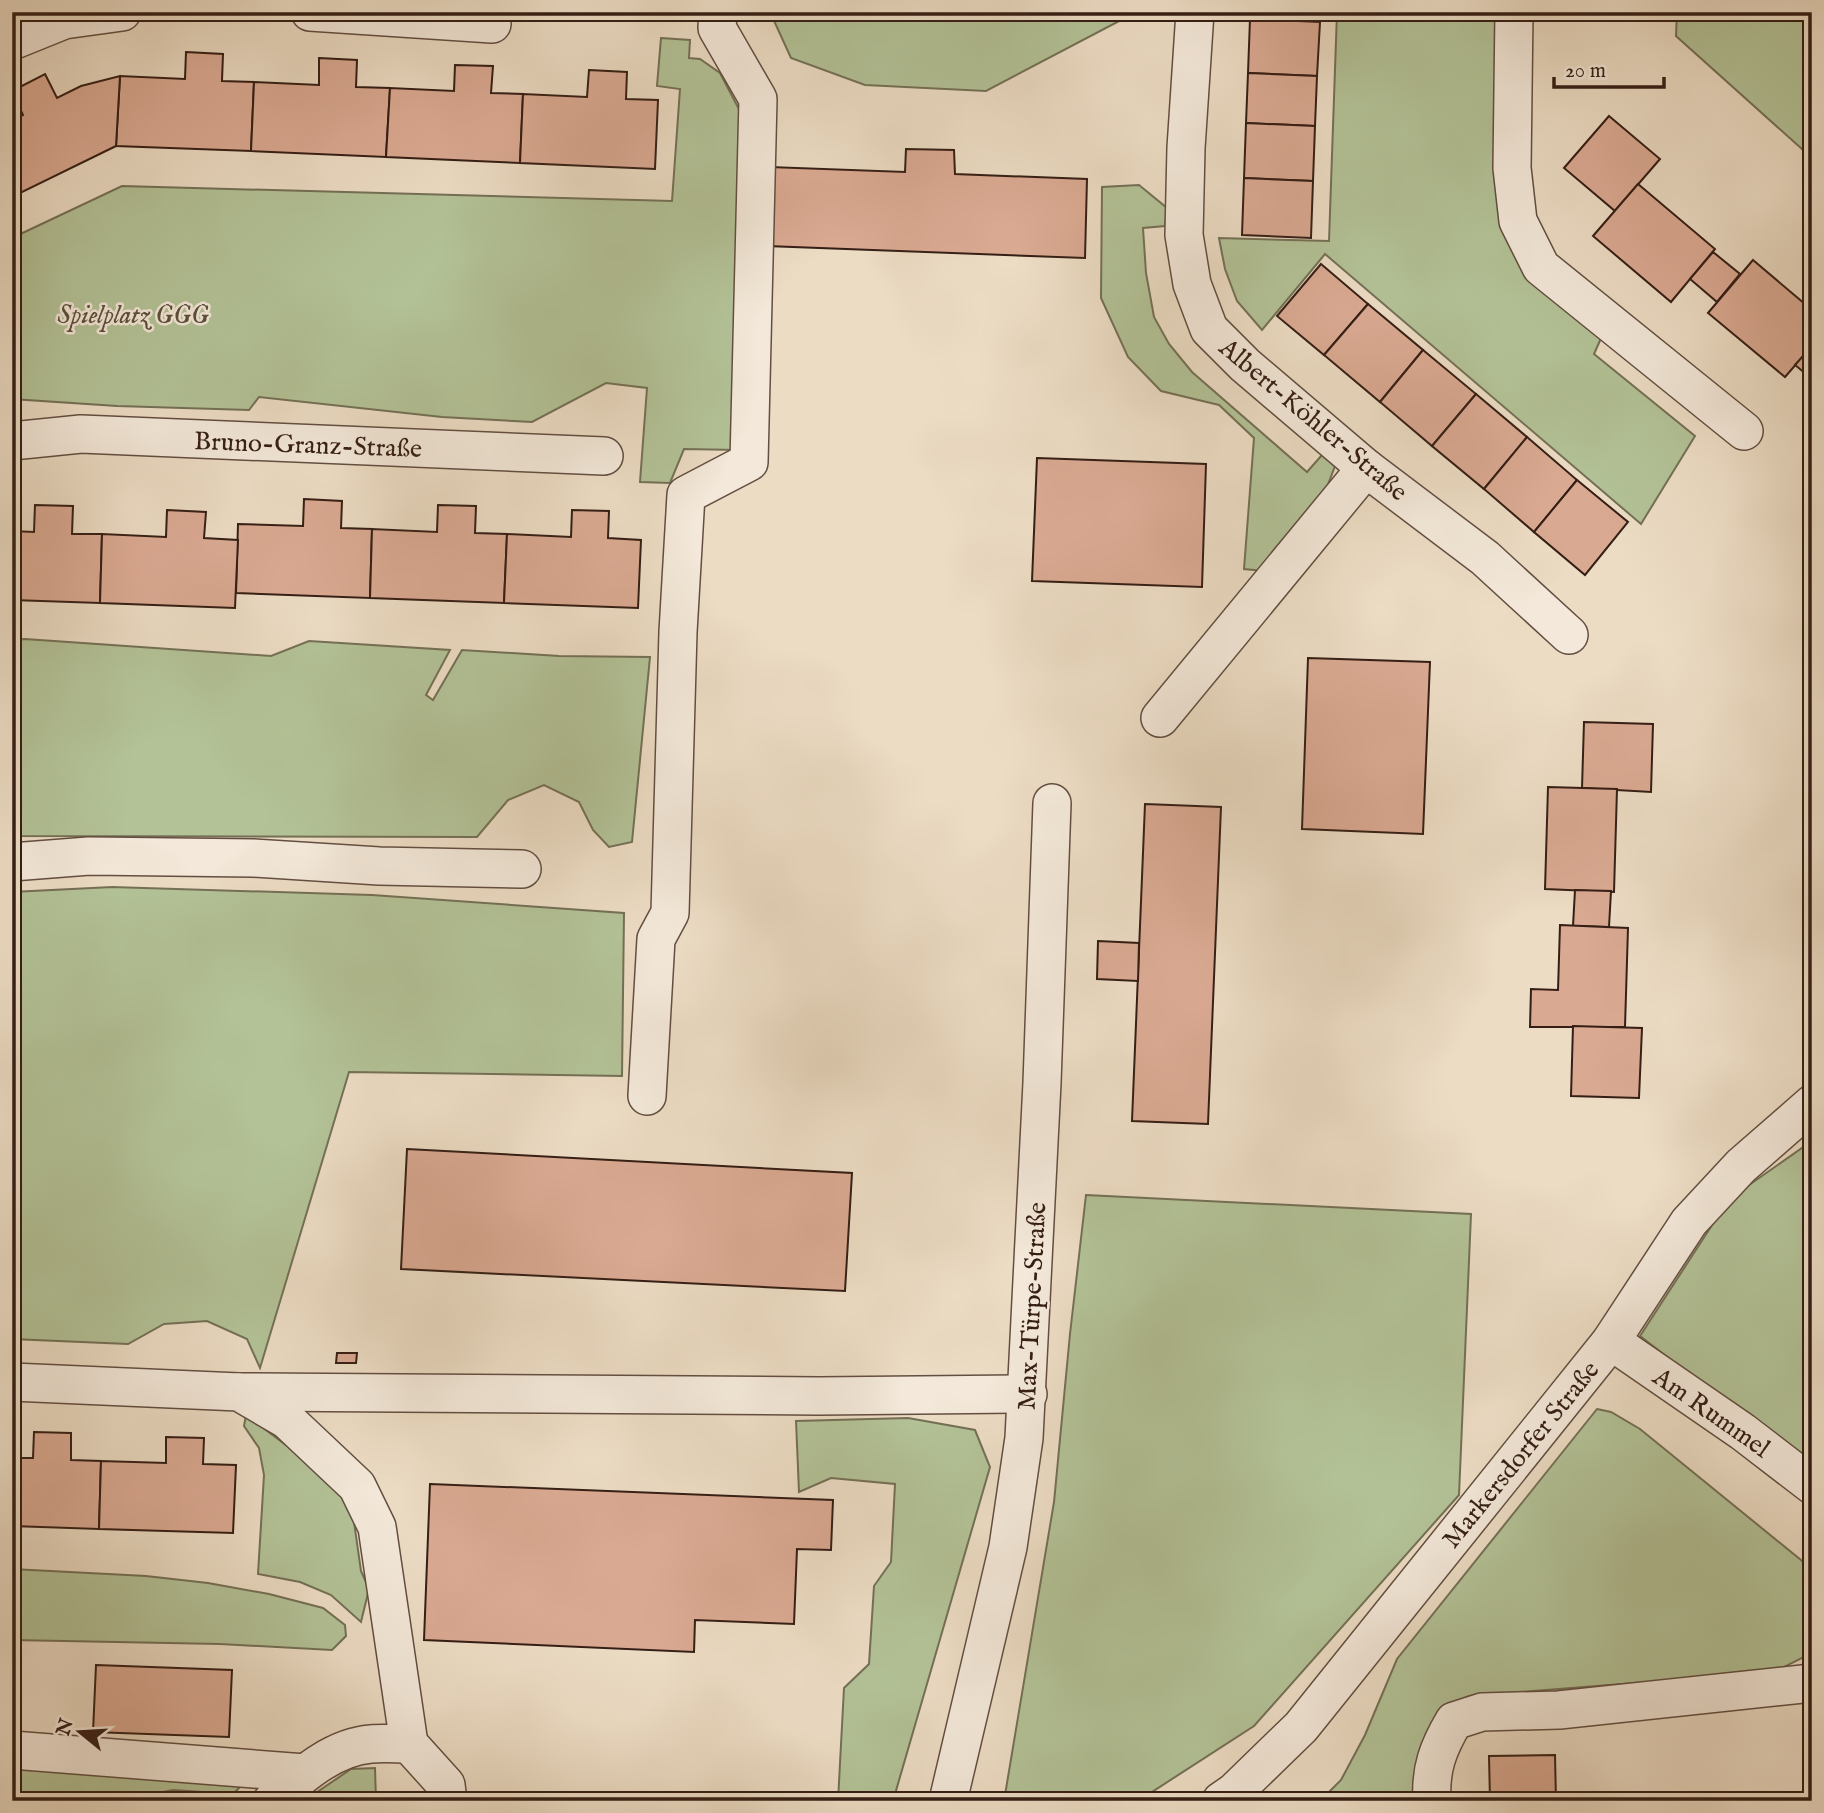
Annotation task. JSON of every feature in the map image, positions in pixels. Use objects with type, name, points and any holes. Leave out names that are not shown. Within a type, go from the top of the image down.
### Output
[{"type":"street","points":[[12,41],[64,20],[122,12]]},
{"type":"street","points":[[310,12],[492,24]]},
{"type":"street","points":[[647,1096],[656,939],[670,914],[678,632],[686,495],[749,462],[758,99],[717,28],[718,12]]},
{"type":"street","name":"Albert-Köhler-Straße","points":[[1195,12],[1184,235],[1192,284],[1209,329],[1245,365],[1366,468],[1485,558],[1569,635]]},
{"type":"street","points":[[1514,12],[1512,168],[1518,221],[1541,267],[1744,431]]},
{"type":"street","name":"Bruno-Granz-Straße","points":[[12,441],[81,434],[604,456]]},
{"type":"street","points":[[1160,718],[1366,468]]},
{"type":"street","name":"Max-Türpe-Straße","points":[[948,1801],[1008,1546],[1024,1438],[1042,1083],[1052,803]]},
{"type":"street","points":[[12,862],[89,856],[240,858],[379,866],[522,869]]},
{"type":"street","name":"Markersdorfer Straße","points":[[1221,1801],[1234,1792],[1301,1727],[1611,1341],[1689,1222],[1741,1166],[1812,1104]]},
{"type":"street","name":"Am Rummel","points":[[1611,1341],[1743,1432],[1812,1485]]},
{"type":"street","points":[[12,1382],[239,1392],[1028,1394]]},
{"type":"street","points":[[239,1392],[287,1420],[357,1486],[377,1527],[409,1744],[446,1785],[447,1801]]},
{"type":"street","points":[[1432,1801],[1431,1779],[1441,1744],[1454,1721],[1482,1712],[1559,1710],[1812,1683]]},
{"type":"street","points":[[272,1801],[305,1773],[333,1755],[368,1744],[409,1744]]},
{"type":"street","points":[[12,1750],[305,1773]]},
{"type":"green space","points":[[770,12],[1147,12],[1146,18],[1121,20],[986,91],[865,85],[791,58]]},
{"type":"green space","points":[[1337,12],[1508,12],[1502,180],[1606,327],[1594,354],[1695,436],[1641,524],[1325,254],[1262,330],[1237,301],[1225,269],[1219,238],[1329,241]]},
{"type":"green space","points":[[1677,12],[1812,12],[1812,158],[1676,36]]},
{"type":"green space","name":"Spielplatz GGG","points":[[661,38],[690,40],[689,58],[700,59],[720,73],[751,132],[738,450],[684,449],[670,483],[640,482],[647,388],[606,383],[532,422],[442,417],[259,397],[249,410],[117,406],[12,399],[12,238],[122,186],[672,201],[680,89],[657,86]]},
{"type":"green space","points":[[1139,185],[1167,208],[1165,226],[1143,228],[1146,273],[1154,317],[1169,344],[1192,372],[1307,472],[1322,455],[1335,466],[1319,508],[1264,571],[1244,569],[1254,438],[1219,405],[1161,391],[1128,357],[1101,298],[1102,187]]},
{"type":"green space","points":[[12,640],[271,656],[309,641],[450,650],[426,695],[433,700],[462,650],[559,656],[650,657],[632,842],[609,847],[593,830],[579,802],[544,785],[508,800],[477,837],[12,836]]},
{"type":"green space","points":[[112,887],[372,895],[624,913],[622,1076],[349,1072],[260,1368],[247,1339],[207,1321],[164,1324],[128,1344],[12,1339],[12,892]]},
{"type":"green space","points":[[1812,1141],[1812,1469],[1640,1336],[1729,1199]]},
{"type":"green space","points":[[1086,1195],[1471,1214],[1459,1495],[1254,1726],[1138,1801],[1004,1801],[1054,1502]]},
{"type":"green space","points":[[1597,1409],[1611,1412],[1640,1429],[1812,1569],[1812,1653],[1774,1672],[1469,1696],[1443,1707],[1423,1751],[1421,1801],[1320,1801],[1341,1780],[1365,1735],[1397,1659]]},
{"type":"green space","points":[[246,1415],[323,1473],[352,1508],[361,1571],[369,1589],[361,1622],[331,1595],[300,1582],[258,1574],[264,1475],[259,1448],[244,1426]]},
{"type":"green space","points":[[908,1418],[975,1430],[990,1467],[893,1801],[838,1801],[844,1688],[869,1664],[874,1586],[891,1562],[895,1484],[831,1478],[799,1492],[796,1421]]},
{"type":"green space","points":[[12,1569],[146,1576],[269,1594],[323,1608],[345,1625],[346,1636],[332,1650],[220,1644],[12,1640]]},
{"type":"green space","points":[[12,1766],[242,1785],[233,1794],[173,1790],[117,1801],[12,1801]]},
{"type":"green space","points":[[375,1768],[376,1801],[304,1801],[351,1769]]},
{"type":"building","points":[[1251,12],[1320,12],[1320,22],[1250,19]]},
{"type":"building","points":[[1250,19],[1320,22],[1317,76],[1248,73]]},
{"type":"building","points":[[186,52],[223,54],[222,81],[254,82],[251,151],[116,146],[120,76],[185,79]]},
{"type":"building","points":[[319,58],[357,60],[356,87],[390,88],[386,157],[251,151],[254,82],[319,85]]},
{"type":"building","points":[[455,65],[493,66],[491,93],[523,94],[520,163],[386,157],[390,88],[454,91]]},
{"type":"building","points":[[589,70],[627,72],[626,99],[658,100],[655,169],[520,163],[523,94],[587,97]]},
{"type":"building","points":[[1248,73],[1317,76],[1315,126],[1246,123]]},
{"type":"building","points":[[45,74],[57,98],[81,86],[120,76],[116,146],[12,197],[12,120],[23,115],[12,91]]},
{"type":"building","points":[[1609,116],[1660,159],[1615,211],[1564,168]]},
{"type":"building","points":[[1246,123],[1315,126],[1313,181],[1244,178]]},
{"type":"building","points":[[906,149],[954,150],[955,174],[1087,179],[1085,258],[767,246],[770,167],[905,172]]},
{"type":"building","points":[[1244,178],[1313,181],[1311,238],[1242,235]]},
{"type":"building","points":[[1638,184],[1715,249],[1671,302],[1593,236]]},
{"type":"building","points":[[1713,252],[1740,274],[1717,302],[1690,279]]},
{"type":"building","points":[[1753,260],[1812,310],[1812,346],[1785,377],[1708,313]]},
{"type":"building","points":[[1321,264],[1368,304],[1324,355],[1277,316]]},
{"type":"building","points":[[1368,304],[1423,350],[1380,402],[1324,355]]},
{"type":"building","points":[[1812,346],[1812,379],[1795,365]]},
{"type":"building","points":[[1423,350],[1476,394],[1432,446],[1380,402]]},
{"type":"building","points":[[1476,394],[1527,437],[1484,489],[1432,446]]},
{"type":"building","points":[[1527,437],[1577,480],[1534,532],[1484,489]]},
{"type":"building","points":[[1037,458],[1206,464],[1202,587],[1032,581]]},
{"type":"building","points":[[1577,480],[1628,522],[1585,575],[1534,532]]},
{"type":"building","points":[[304,499],[342,501],[341,528],[372,529],[370,598],[236,593],[238,524],[303,526]]},
{"type":"building","points":[[35,505],[73,506],[72,534],[102,534],[100,603],[12,600],[12,531],[34,532]]},
{"type":"building","points":[[438,505],[476,506],[475,533],[507,534],[504,603],[370,598],[372,529],[437,532]]},
{"type":"building","points":[[167,510],[206,512],[204,538],[238,540],[235,608],[100,603],[102,534],[166,537]]},
{"type":"building","points":[[572,510],[609,511],[608,538],[641,540],[638,608],[504,603],[507,534],[571,537]]},
{"type":"building","points":[[1308,658],[1430,662],[1423,834],[1302,829]]},
{"type":"building","points":[[1584,722],[1653,724],[1651,792],[1582,788]]},
{"type":"building","points":[[1548,787],[1617,789],[1614,892],[1545,889]]},
{"type":"building","points":[[1145,804],[1221,807],[1208,1124],[1132,1121]]},
{"type":"building","points":[[1575,890],[1611,891],[1609,927],[1573,926]]},
{"type":"building","points":[[1560,925],[1628,928],[1625,1027],[1530,1027],[1531,989],[1558,990]]},
{"type":"building","points":[[1098,941],[1139,943],[1138,981],[1097,979]]},
{"type":"building","points":[[1573,1026],[1642,1028],[1639,1098],[1571,1096]]},
{"type":"building","points":[[407,1149],[852,1173],[845,1291],[401,1269]]},
{"type":"building","points":[[337,1353],[357,1353],[356,1363],[336,1363]]},
{"type":"building","points":[[34,1432],[71,1433],[71,1460],[101,1461],[99,1529],[12,1526],[12,1458],[33,1458]]},
{"type":"building","points":[[166,1437],[204,1438],[203,1464],[236,1465],[233,1533],[99,1529],[101,1461],[166,1463]]},
{"type":"building","points":[[430,1484],[833,1500],[831,1550],[797,1549],[794,1624],[695,1620],[694,1652],[424,1640]]},
{"type":"building","points":[[96,1665],[232,1670],[229,1737],[93,1732]]},
{"type":"building","points":[[1555,1755],[1556,1801],[1490,1801],[1489,1756]]}]
